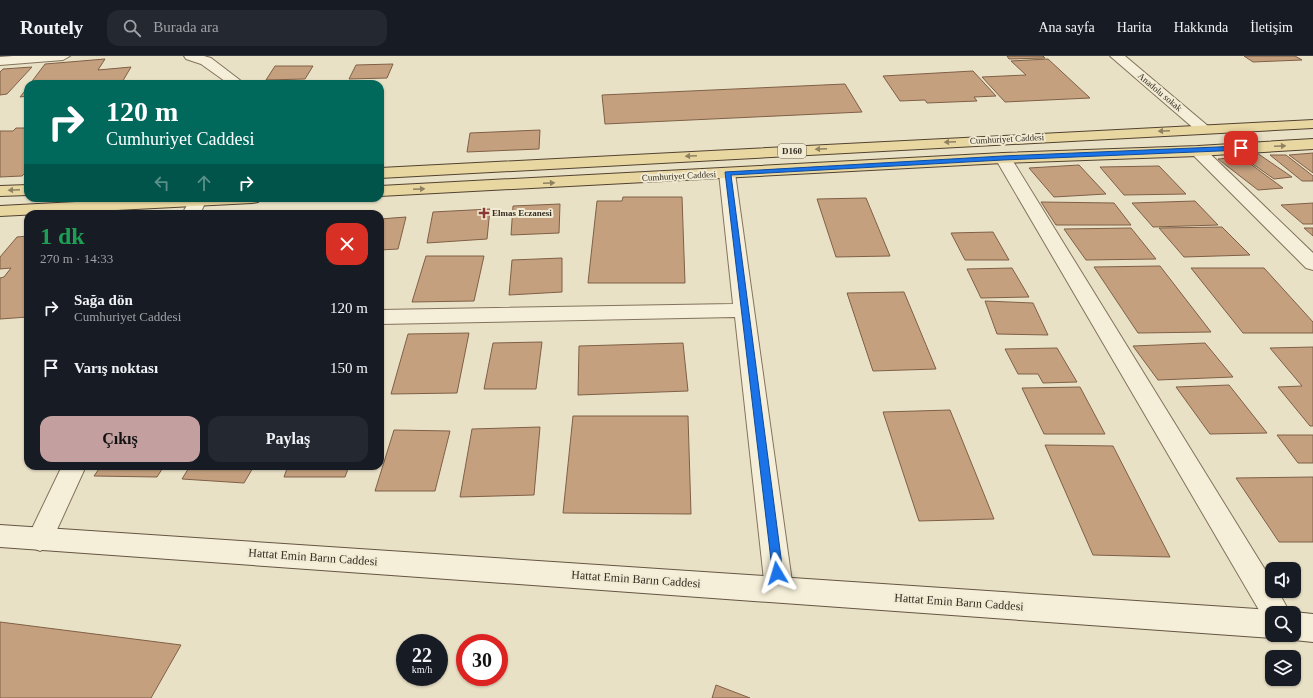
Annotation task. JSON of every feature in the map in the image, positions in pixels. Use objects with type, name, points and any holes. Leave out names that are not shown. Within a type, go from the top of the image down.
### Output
[{"type":"main road","name":"Cumhuriyet Caddesi","points":[[384,173],[1313,124]]},
{"type":"main road","name":"Cumhuriyet Caddesi","points":[[384,191],[1003,158],[1198,151],[1313,144]]},
{"type":"main road","points":[[0,191],[24,190]]},
{"type":"main road","points":[[48,210],[194,207],[226,202]]},
{"type":"main road","points":[[0,211],[24,211]]},
{"type":"street","points":[[0,61],[63,56]]},
{"type":"street","points":[[191,56],[206,62],[232,80]]},
{"type":"street","name":"Anadolu sokak","points":[[1117,56],[1203,129]]},
{"type":"street","points":[[1198,151],[1313,264]]},
{"type":"street","points":[[1003,158],[1272,606]]},
{"type":"street","points":[[727,173],[779,589]]},
{"type":"street","points":[[384,316],[744,310]]},
{"type":"street","points":[[40,539],[72,470]]},
{"type":"street","name":"Hattat Emin Barın Caddesi","points":[[0,536],[1265,624]]},
{"type":"street","points":[[1301,627],[1313,628]]},
{"type":"building","points":[[1007,56],[1043,56],[1045,58],[1009,59]]},
{"type":"building","points":[[1244,56],[1295,56],[1302,60],[1253,62]]},
{"type":"building","points":[[105,59],[98,70],[131,67],[123,80],[33,80],[45,64]]},
{"type":"building","points":[[1048,59],[1090,98],[1005,102],[982,77],[1026,75],[1011,61]]},
{"type":"building","points":[[393,64],[387,78],[349,79],[356,65]]},
{"type":"building","points":[[275,66],[313,66],[305,79],[266,80]]},
{"type":"building","points":[[32,67],[7,94],[0,95],[0,72],[3,69]]},
{"type":"building","points":[[973,71],[996,96],[974,97],[977,101],[927,103],[925,100],[900,101],[883,76]]},
{"type":"building","points":[[845,84],[862,112],[605,124],[602,95]]},
{"type":"building","points":[[16,128],[24,128],[24,174],[22,176],[0,177],[0,131],[13,131]]},
{"type":"building","points":[[540,130],[539,149],[467,152],[470,133]]},
{"type":"building","points":[[1257,153],[1292,177],[1274,179],[1240,155]]},
{"type":"building","points":[[1313,153],[1313,173],[1289,155]]},
{"type":"building","points":[[1270,155],[1286,155],[1313,176],[1313,181],[1302,181]]},
{"type":"building","points":[[1241,157],[1283,188],[1258,190],[1218,159]]},
{"type":"building","points":[[1079,165],[1106,194],[1054,197],[1029,168]]},
{"type":"building","points":[[1159,166],[1186,194],[1124,195],[1100,167]]},
{"type":"building","points":[[623,197],[682,197],[685,283],[588,283],[597,201],[622,201]]},
{"type":"building","points":[[866,198],[890,256],[836,257],[817,199]]},
{"type":"building","points":[[1195,201],[1218,225],[1153,227],[1132,203]]},
{"type":"building","points":[[1041,202],[1114,203],[1131,225],[1056,225]]},
{"type":"building","points":[[1313,203],[1313,224],[1303,224],[1281,205]]},
{"type":"building","points":[[560,204],[559,233],[511,235],[513,206]]},
{"type":"building","points":[[490,209],[487,239],[427,243],[433,212]]},
{"type":"building","points":[[406,217],[398,249],[384,250],[384,219]]},
{"type":"building","points":[[1222,227],[1250,255],[1184,257],[1159,228]]},
{"type":"building","points":[[1131,228],[1156,259],[1086,260],[1064,229]]},
{"type":"building","points":[[1304,228],[1313,228],[1313,236]]},
{"type":"building","points":[[993,232],[1009,260],[965,260],[951,233]]},
{"type":"building","points":[[24,236],[24,317],[0,319],[0,278],[4,277],[11,268],[0,269],[0,257],[17,237]]},
{"type":"building","points":[[426,256],[484,256],[474,301],[412,302]]},
{"type":"building","points":[[562,258],[562,292],[509,295],[512,260]]},
{"type":"building","points":[[1160,266],[1211,332],[1138,333],[1094,267]]},
{"type":"building","points":[[1012,268],[1029,297],[981,298],[967,269]]},
{"type":"building","points":[[1191,268],[1264,268],[1313,322],[1313,333],[1243,333]]},
{"type":"building","points":[[904,292],[936,369],[873,371],[847,293]]},
{"type":"building","points":[[985,301],[1033,303],[1048,335],[997,334]]},
{"type":"building","points":[[469,333],[457,393],[391,394],[408,334]]},
{"type":"building","points":[[542,342],[536,389],[484,389],[493,343]]},
{"type":"building","points":[[683,343],[688,391],[578,395],[579,346]]},
{"type":"building","points":[[1205,343],[1233,377],[1158,380],[1133,346]]},
{"type":"building","points":[[1313,347],[1313,426],[1310,426],[1278,387],[1302,386],[1270,348]]},
{"type":"building","points":[[1057,348],[1077,382],[1043,383],[1038,374],[1018,374],[1005,349]]},
{"type":"building","points":[[1229,385],[1267,433],[1210,434],[1176,387]]},
{"type":"building","points":[[1080,387],[1105,434],[1044,434],[1022,388]]},
{"type":"building","points":[[950,410],[994,519],[919,521],[883,412]]},
{"type":"building","points":[[573,416],[688,416],[691,514],[563,513]]},
{"type":"building","points":[[540,427],[534,495],[460,497],[472,429]]},
{"type":"building","points":[[394,430],[450,431],[435,491],[375,491],[382,470],[384,470],[384,462]]},
{"type":"building","points":[[1277,435],[1313,435],[1313,463],[1298,463]]},
{"type":"building","points":[[1045,445],[1113,446],[1170,557],[1093,555]]},
{"type":"building","points":[[98,470],[161,470],[157,477],[94,476]]},
{"type":"building","points":[[188,470],[252,470],[244,483],[182,479]]},
{"type":"building","points":[[287,470],[348,470],[345,477],[284,477]]},
{"type":"building","points":[[1313,477],[1313,542],[1279,542],[1236,478]]},
{"type":"building","points":[[0,622],[181,645],[151,698],[0,698]]},
{"type":"building","points":[[716,685],[750,698],[712,698]]},
{"type":"place","name":"Elmas Eczanesi","points":[[484,213]]},
{"type":"route","points":[[777,573],[727,173],[1003,158],[1241,148]]}]
